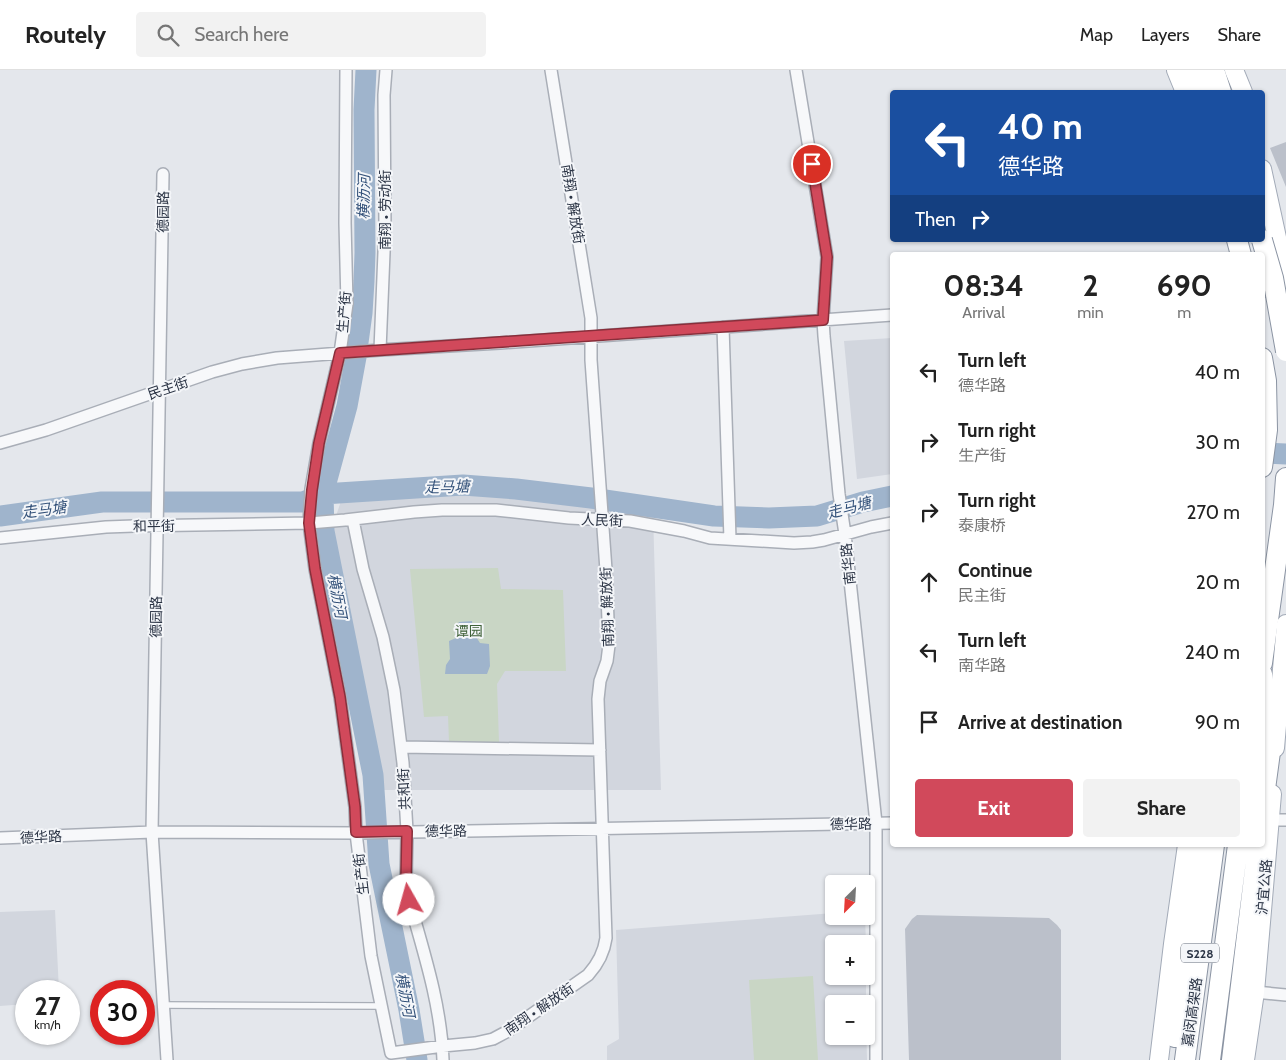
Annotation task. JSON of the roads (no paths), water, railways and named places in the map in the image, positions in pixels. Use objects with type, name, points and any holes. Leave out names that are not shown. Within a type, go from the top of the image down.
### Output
[{"type":"highway","points":[[1195,70],[1200,90]]},
{"type":"highway","points":[[1214,70],[1220,90]]},
{"type":"highway","points":[[1263,242],[1273,278],[1286,351]]},
{"type":"highway","points":[[1265,375],[1267,430],[1265,445]]},
{"type":"highway","points":[[1265,641],[1286,478]]},
{"type":"highway","points":[[1265,703],[1270,752],[1270,818]]},
{"type":"highway","points":[[1172,1060],[1198,847]]},
{"type":"highway","name":"嘉闵高架路","points":[[1185,1060],[1214,847]]},
{"type":"highway","name":"嘉闵高架路","points":[[1210,1060],[1238,847]]},
{"type":"highway","points":[[1232,1060],[1258,847]]},
{"type":"main road","points":[[1176,70],[1184,90]]},
{"type":"main road","points":[[1234,70],[1242,90]]},
{"type":"main road","points":[[1265,183],[1286,279]]},
{"type":"main road","name":"沪宜公路","points":[[1245,1060],[1255,992],[1286,624]]},
{"type":"main road","points":[[1159,1060],[1173,944],[1188,847]]},
{"type":"street","name":"生产街","points":[[346,70],[345,224],[347,304],[340,353],[319,443],[310,508],[314,522],[315,569],[340,697],[355,807],[356,832],[370,956],[380,1006],[396,1052]]},
{"type":"street","name":"南翔 • 劳动街","points":[[380,350],[385,237],[384,95],[386,70]]},
{"type":"street","name":"南翔 • 解放街","points":[[396,1052],[484,1041],[501,1035],[588,975],[602,956],[606,938],[599,688],[609,653],[609,645],[591,360],[591,318],[551,70]]},
{"type":"street","name":"南华路","points":[[796,70],[827,257],[823,320],[839,494],[876,823],[876,1060]]},
{"type":"street","name":"德园路","points":[[163,174],[152,832],[167,1060]]},
{"type":"street","points":[[1265,291],[1286,291]]},
{"type":"street","points":[[380,350],[890,315]]},
{"type":"street","points":[[723,327],[730,533]]},
{"type":"street","name":"民主街","points":[[0,442],[46,430],[212,372],[242,364],[278,358],[380,350]]},
{"type":"street","name":"人民街","points":[[314,522],[353,520],[414,512],[462,510],[513,511],[568,518],[630,521],[710,538],[730,533],[794,543],[834,538],[890,523]]},
{"type":"street","name":"共和街","points":[[353,520],[367,587],[387,656],[394,690],[404,772],[407,890],[437,1005],[437,1046],[443,1060]]},
{"type":"street","name":"和平街","points":[[0,538],[106,527],[314,522]]},
{"type":"street","points":[[401,747],[600,750]]},
{"type":"street","name":"德华路","points":[[0,838],[152,832],[603,829],[890,823]]},
{"type":"street","points":[[1255,992],[1286,995]]},
{"type":"lane","points":[[163,1005],[380,1006]]},
{"type":"water","points":[[472,621],[473,632],[480,643],[489,644],[490,666],[487,674],[445,674],[446,665],[450,659],[449,641],[456,638],[455,629],[459,622]]},
{"type":"waterway","name":"横沥河","points":[[366,70],[364,110],[365,253],[362,313],[347,406],[323,494],[324,531],[373,775],[379,864],[409,1010],[417,1060]]},
{"type":"waterway","name":"走马塘","points":[[1265,453],[1286,454]]},
{"type":"waterway","name":"走马塘","points":[[0,516],[102,502],[303,502],[323,494],[463,485],[591,498],[714,516],[769,518],[817,516],[863,502],[890,496]]},
{"type":"park label","name":"谭园","points":[[469,631]]}]
